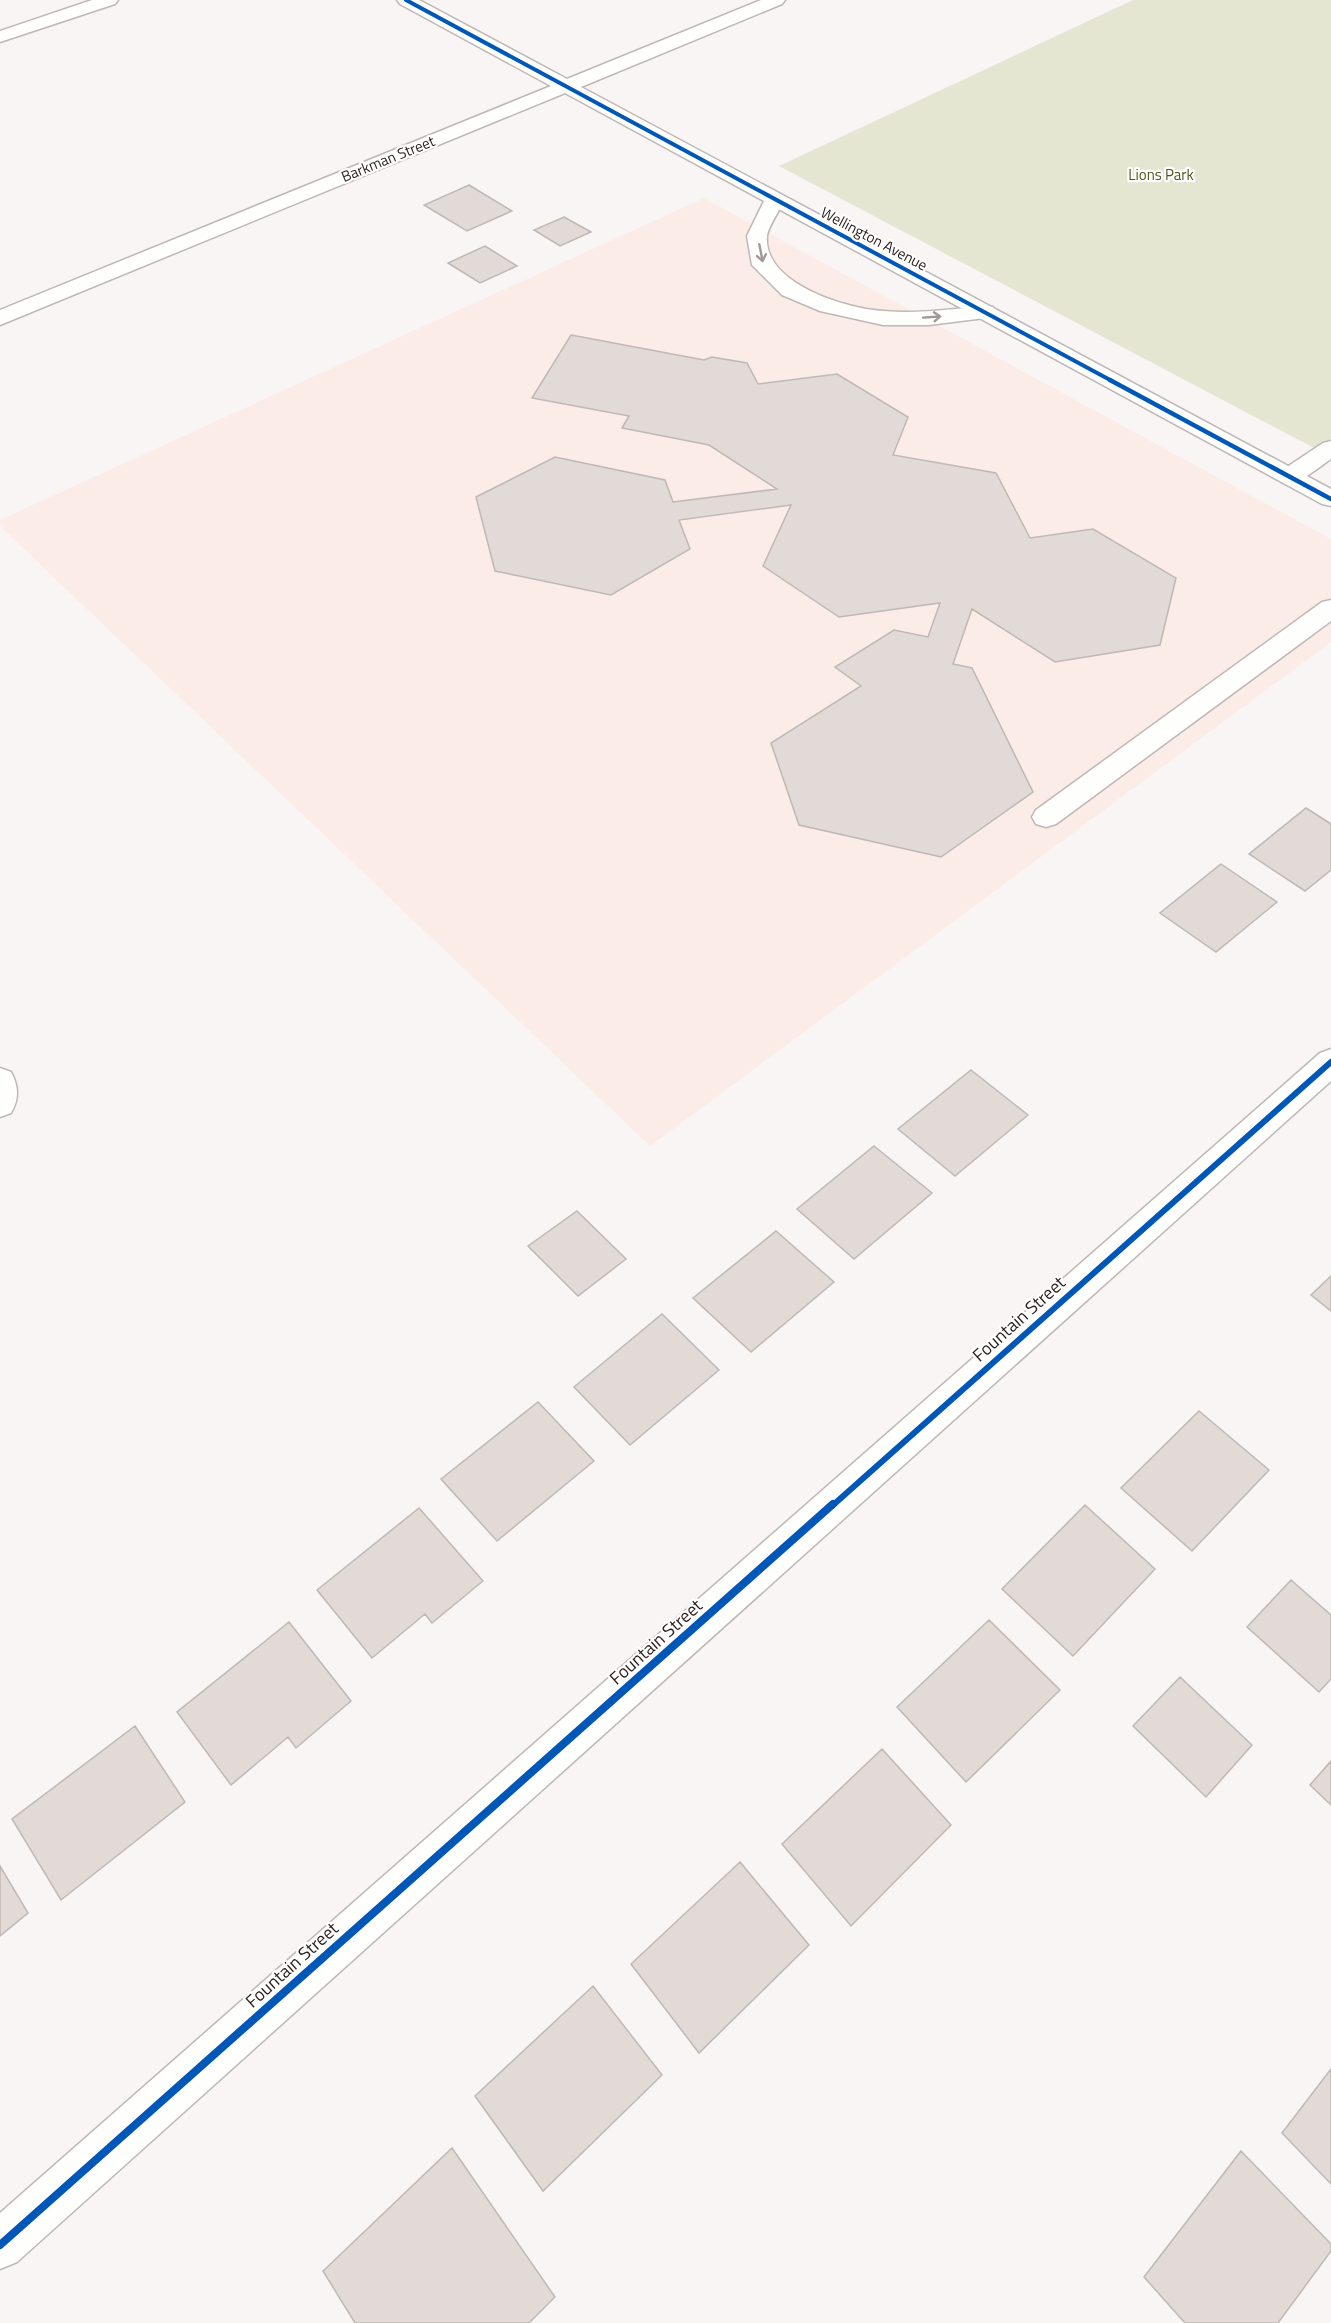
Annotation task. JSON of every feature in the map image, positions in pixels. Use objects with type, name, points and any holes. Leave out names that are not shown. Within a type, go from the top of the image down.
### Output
[{"type":"street","points":[[0,36],[109,0]]},
{"type":"street","name":"Wellington Avenue","points":[[406,0],[1331,499]]},
{"type":"street","name":"Barkman Street","points":[[0,318],[776,0]]},
{"type":"street","points":[[775,199],[757,236],[763,265],[790,290],[828,306],[883,318],[929,318],[985,312]]},
{"type":"street","points":[[1289,476],[1331,448]]},
{"type":"street","points":[[1046,817],[1331,608]]},
{"type":"street","name":"Fountain Street","points":[[0,2245],[1331,1062]]},
{"type":"shaded area","points":[[704,198],[1331,539],[1331,642],[650,1146],[0,526],[0,520]]},
{"type":"green space","name":"Lions Park","points":[[1133,0],[1331,0],[1331,457],[779,166]]},
{"type":"building","points":[[469,185],[512,211],[467,231],[424,205]]},
{"type":"building","points":[[564,217],[591,232],[560,246],[534,230]]},
{"type":"building","points":[[485,246],[517,266],[480,283],[448,263]]},
{"type":"building","points":[[571,335],[704,360],[712,357],[747,363],[758,384],[837,374],[908,417],[893,455],[996,473],[1030,538],[1093,529],[1176,578],[1160,645],[1055,662],[972,609],[953,664],[972,668],[1033,792],[941,857],[799,825],[771,743],[861,686],[835,667],[894,630],[928,637],[940,603],[839,617],[763,566],[791,505],[679,520],[690,549],[611,595],[495,571],[476,497],[555,457],[665,480],[673,502],[777,489],[709,445],[622,428],[629,416],[532,398]]},
{"type":"building","points":[[1306,808],[1331,824],[1331,870],[1305,891],[1249,854]]},
{"type":"building","points":[[1221,864],[1277,902],[1216,952],[1160,913]]},
{"type":"building","points":[[971,1070],[1028,1115],[955,1176],[898,1129]]},
{"type":"building","points":[[874,1146],[932,1193],[854,1259],[797,1209]]},
{"type":"building","points":[[577,1211],[626,1259],[578,1296],[528,1246]]},
{"type":"building","points":[[776,1231],[834,1282],[751,1352],[693,1298]]},
{"type":"building","points":[[1331,1276],[1331,1311],[1311,1295]]},
{"type":"building","points":[[662,1314],[719,1370],[630,1445],[574,1387]]},
{"type":"building","points":[[538,1402],[594,1461],[497,1541],[441,1479]]},
{"type":"building","points":[[1199,1411],[1269,1470],[1192,1551],[1121,1488]]},
{"type":"building","points":[[1085,1505],[1155,1569],[1073,1656],[1002,1589]]},
{"type":"building","points":[[419,1508],[483,1581],[432,1623],[425,1614],[372,1658],[317,1590]]},
{"type":"building","points":[[1291,1580],[1331,1615],[1331,1679],[1319,1692],[1247,1627]]},
{"type":"building","points":[[989,1620],[1060,1690],[966,1782],[897,1707]]},
{"type":"building","points":[[289,1622],[351,1701],[296,1748],[288,1737],[231,1785],[177,1712]]},
{"type":"building","points":[[1180,1677],[1252,1745],[1206,1797],[1133,1726]]},
{"type":"building","points":[[135,1726],[185,1802],[61,1900],[12,1819]]},
{"type":"building","points":[[882,1749],[951,1825],[851,1926],[782,1844]]},
{"type":"building","points":[[1331,1761],[1331,1805],[1310,1785]]},
{"type":"building","points":[[740,1862],[809,1945],[699,2053],[631,1964]]},
{"type":"building","points":[[0,1866],[28,1913],[0,1936]]},
{"type":"building","points":[[593,1986],[662,2075],[543,2191],[475,2096]]},
{"type":"building","points":[[1331,2069],[1331,2184],[1282,2133]]},
{"type":"building","points":[[452,2148],[555,2297],[529,2323],[355,2323],[323,2271]]},
{"type":"building","points":[[1241,2151],[1331,2244],[1331,2251],[1278,2323],[1185,2323],[1144,2277]]},
{"type":"cycle path","points":[[406,0],[1331,499]]},
{"type":"cycle path","points":[[0,2245],[1331,1062]]}]
